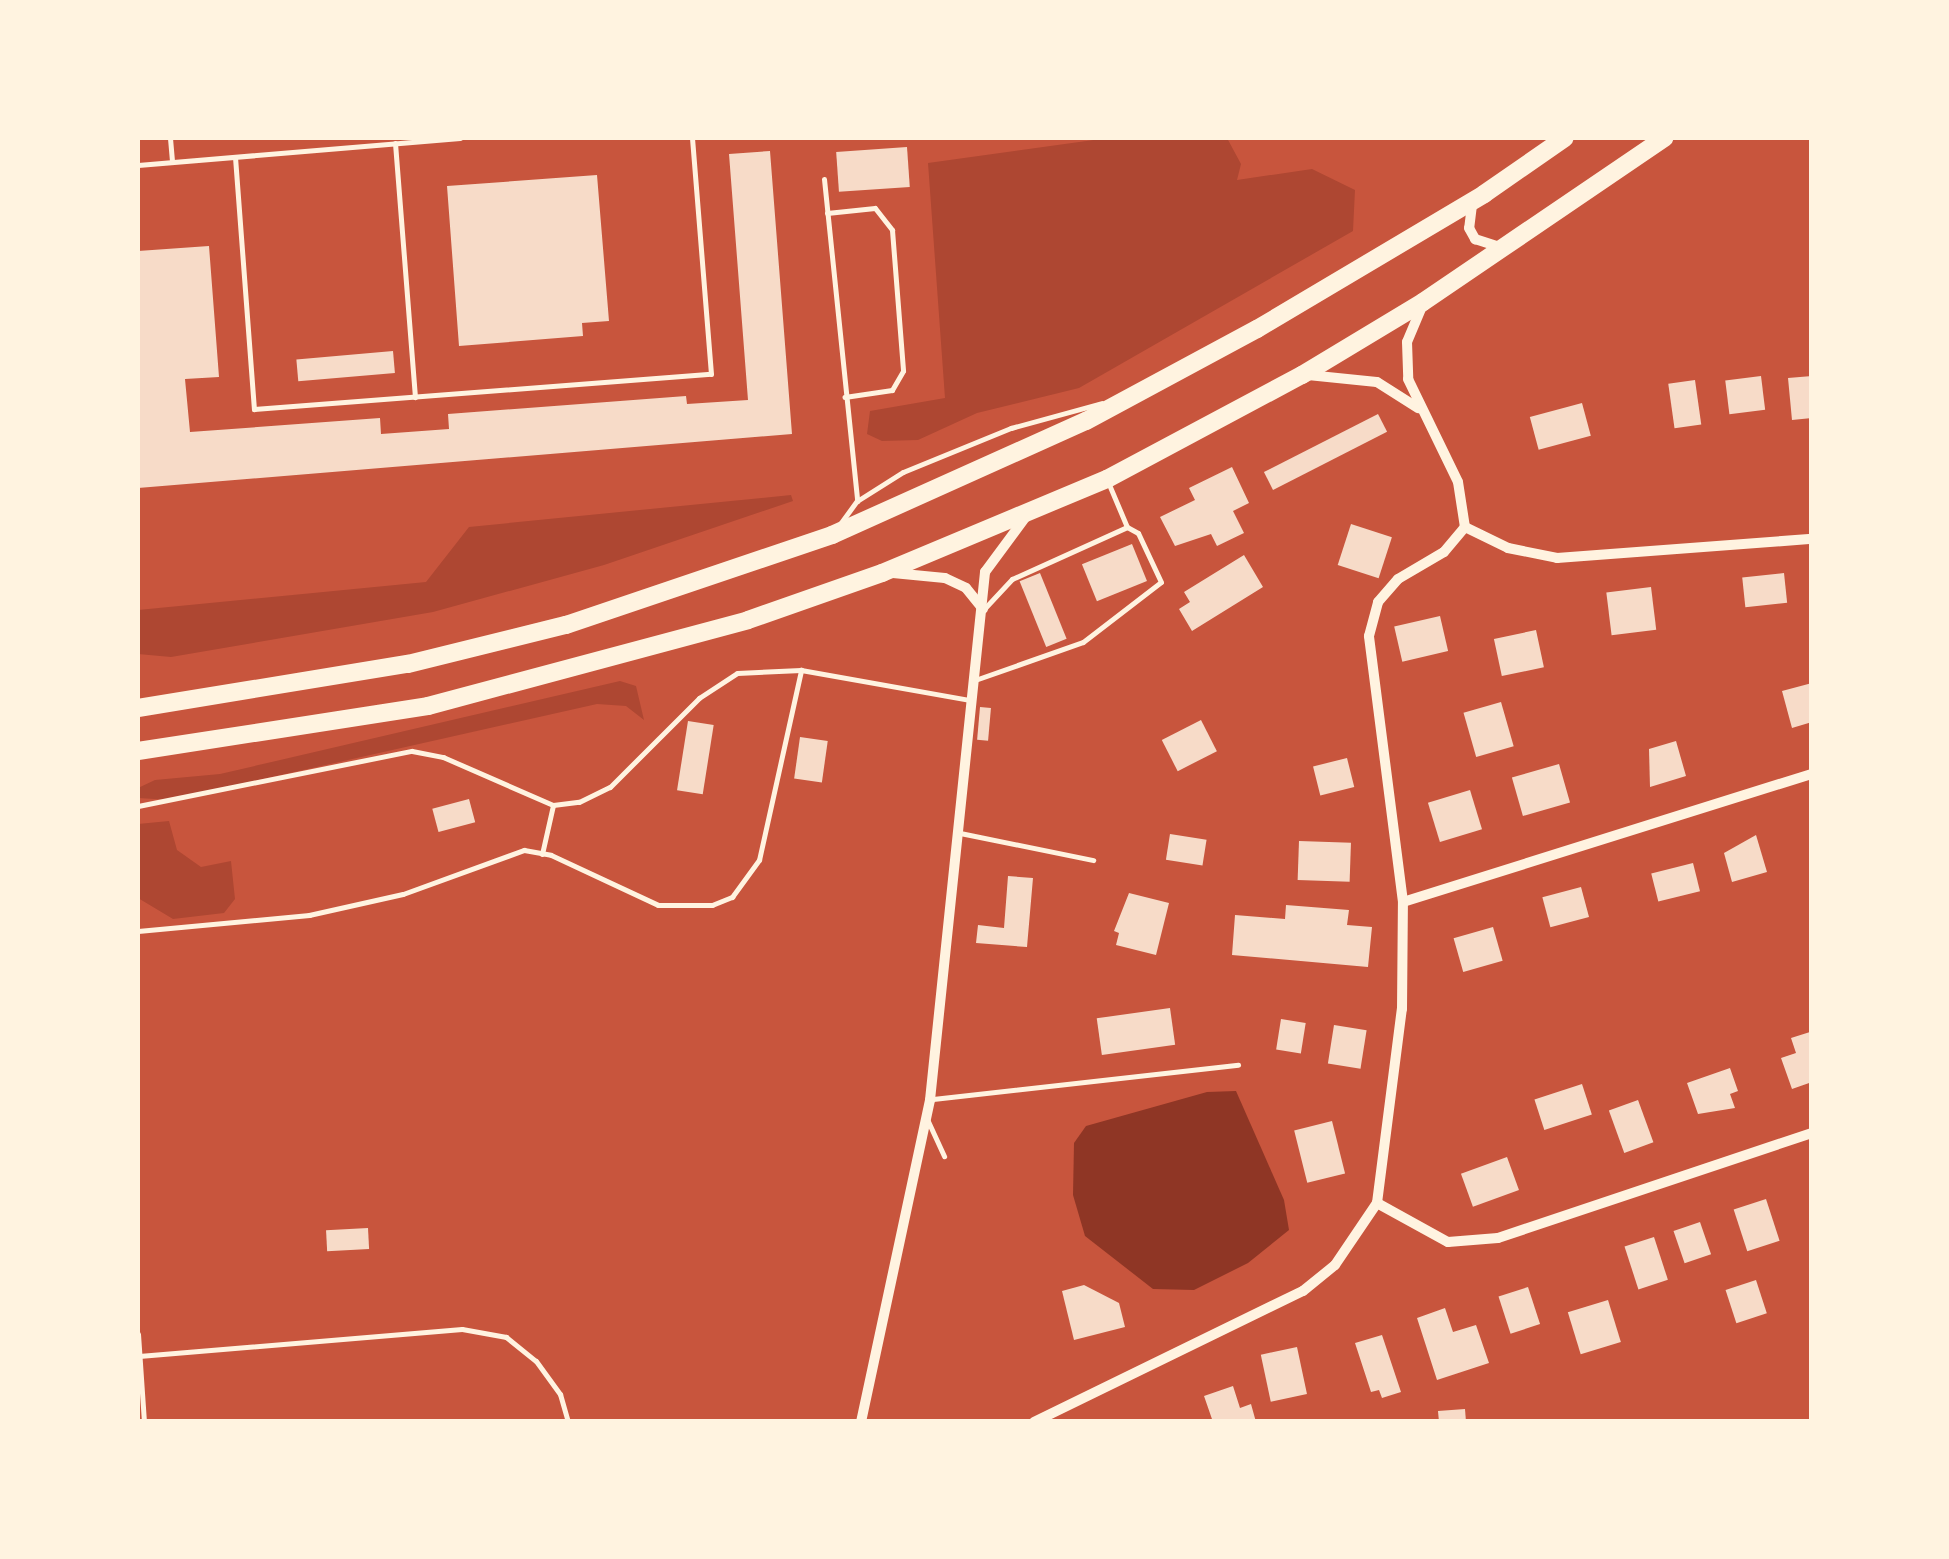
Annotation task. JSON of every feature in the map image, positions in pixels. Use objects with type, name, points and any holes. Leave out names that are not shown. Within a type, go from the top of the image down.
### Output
[{"type":"main road","points":[[138,708],[408,664],[566,625],[832,535],[1139,392],[1484,194],[1565,138]]},
{"type":"main road","points":[[138,752],[446,701],[712,630],[882,573],[1107,480],[1302,375],[1424,302],[1664,138]]},
{"type":"street","points":[[1484,194],[1473,202],[1468,228],[1486,246],[1512,242]]},
{"type":"street","points":[[1424,302],[1405,362],[1419,408],[1458,482],[1466,527]]},
{"type":"street","points":[[1302,375],[1377,382],[1419,408]]},
{"type":"street","points":[[861,1422],[930,1100],[985,572],[1001,542],[1032,510]]},
{"type":"street","points":[[1466,527],[1508,548],[1558,558],[1812,539]]},
{"type":"street","points":[[1034,1422],[1303,1291],[1335,1265],[1377,1204],[1402,1009],[1403,902],[1370,636],[1378,602],[1398,579],[1444,552],[1466,527]]},
{"type":"street","points":[[882,573],[944,578],[966,588],[984,609]]},
{"type":"street","points":[[1403,902],[1812,774]]},
{"type":"street","points":[[1377,1204],[1448,1242],[1498,1238],[1812,1133]]},
{"type":"lane","points":[[170,138],[172,162]]},
{"type":"lane","points":[[138,165],[460,138]]},
{"type":"lane","points":[[234,157],[254,409],[711,374],[692,138]]},
{"type":"lane","points":[[395,143],[415,397]]},
{"type":"lane","points":[[824,179],[856,501]]},
{"type":"lane","points":[[827,214],[875,208],[892,230],[903,371],[892,390],[845,397]]},
{"type":"lane","points":[[832,535],[856,501],[903,472],[1011,428],[1139,392]]},
{"type":"lane","points":[[975,680],[1083,642],[1161,582],[1138,533],[1127,527],[1107,480]]},
{"type":"lane","points":[[984,609],[1012,579],[1127,527]]},
{"type":"lane","points":[[138,931],[309,915],[403,894],[524,850],[542,854],[658,905],[712,905],[732,897],[759,860],[801,670]]},
{"type":"lane","points":[[138,806],[412,751],[442,757],[553,804],[580,802],[610,787],[699,698],[737,673],[801,670],[973,700]]},
{"type":"lane","points":[[542,854],[553,804]]},
{"type":"lane","points":[[960,833],[1093,860]]},
{"type":"lane","points":[[930,1100],[1238,1066]]},
{"type":"lane","points":[[926,1117],[944,1156]]},
{"type":"lane","points":[[140,1356],[462,1329],[506,1337],[536,1361],[560,1394],[568,1422]]},
{"type":"lane","points":[[138,1334],[144,1422]]},
{"type":"shaded area","points":[[1108,138],[1227,138],[1241,164],[1237,180],[1312,169],[1355,190],[1353,231],[1079,388],[977,413],[918,440],[882,441],[867,434],[870,411],[945,398],[928,163]]},
{"type":"shaded area","points":[[791,495],[793,501],[604,565],[433,612],[171,657],[138,654],[138,610],[426,582],[469,527]]},
{"type":"shaded area","points":[[620,681],[636,686],[644,720],[626,706],[597,704],[170,800],[138,798],[138,788],[155,780],[220,774]]},
{"type":"shaded area","points":[[169,821],[177,850],[201,867],[231,861],[235,899],[224,913],[173,919],[138,898],[138,824]]},
{"type":"shaded area","points":[[1236,1091],[1284,1200],[1289,1230],[1248,1263],[1194,1290],[1153,1289],[1085,1236],[1073,1195],[1074,1143],[1086,1126],[1207,1092]]},
{"type":"building","points":[[907,147],[910,187],[839,192],[836,152]]},
{"type":"building","points":[[770,151],[792,434],[138,488],[138,251],[209,246],[219,377],[185,379],[190,432],[380,418],[381,434],[449,429],[448,414],[686,396],[687,404],[748,400],[729,154]]},
{"type":"building","points":[[597,175],[609,321],[582,323],[583,336],[459,346],[447,186]]},
{"type":"building","points":[[393,351],[395,373],[298,381],[296,359]]},
{"type":"building","points":[[1761,376],[1765,410],[1729,414],[1725,380]]},
{"type":"building","points":[[1812,376],[1812,418],[1792,420],[1788,378]]},
{"type":"building","points":[[1695,380],[1701,425],[1675,428],[1668,384]]},
{"type":"building","points":[[1582,403],[1591,436],[1539,450],[1530,417]]},
{"type":"building","points":[[1378,414],[1387,432],[1273,490],[1264,472]]},
{"type":"building","points":[[1232,467],[1249,503],[1233,511],[1244,533],[1217,546],[1211,534],[1175,546],[1160,517],[1195,500],[1189,488]]},
{"type":"building","points":[[1351,524],[1392,537],[1379,578],[1338,565]]},
{"type":"building","points":[[1132,544],[1147,581],[1097,601],[1082,564]]},
{"type":"building","points":[[1244,555],[1263,587],[1192,631],[1179,609],[1190,602],[1184,592]]},
{"type":"building","points":[[1040,573],[1067,639],[1046,647],[1020,581]]},
{"type":"building","points":[[1784,573],[1787,603],[1745,607],[1742,577]]},
{"type":"building","points":[[1651,587],[1656,630],[1612,635],[1606,592]]},
{"type":"building","points":[[1440,616],[1448,651],[1402,662],[1394,627]]},
{"type":"building","points":[[1536,630],[1544,667],[1502,676],[1494,639]]},
{"type":"building","points":[[1812,683],[1812,722],[1792,728],[1782,691]]},
{"type":"building","points":[[1501,702],[1514,746],[1476,757],[1464,713]]},
{"type":"building","points":[[980,707],[991,708],[988,741],[977,740]]},
{"type":"building","points":[[1201,720],[1217,751],[1178,771],[1162,740]]},
{"type":"building","points":[[688,721],[714,725],[703,794],[677,790]]},
{"type":"building","points":[[800,737],[828,741],[822,782],[794,779]]},
{"type":"building","points":[[1676,741],[1686,776],[1650,787],[1649,749]]},
{"type":"building","points":[[1347,758],[1354,787],[1320,796],[1313,766]]},
{"type":"building","points":[[1559,764],[1570,802],[1523,816],[1512,778]]},
{"type":"building","points":[[1470,790],[1482,829],[1440,842],[1428,803]]},
{"type":"building","points":[[469,799],[475,822],[439,832],[432,809]]},
{"type":"building","points":[[1170,834],[1207,840],[1202,865],[1166,860]]},
{"type":"building","points":[[1756,835],[1767,872],[1732,882],[1724,853]]},
{"type":"building","points":[[1299,841],[1351,843],[1350,882],[1298,880]]},
{"type":"building","points":[[1693,863],[1700,891],[1658,902],[1651,873]]},
{"type":"building","points":[[1008,876],[1033,878],[1027,947],[976,943],[978,925],[1004,928]]},
{"type":"building","points":[[1581,887],[1589,917],[1550,927],[1542,897]]},
{"type":"building","points":[[1129,893],[1169,903],[1156,955],[1116,945],[1119,933],[1114,931]]},
{"type":"building","points":[[1286,905],[1349,910],[1347,925],[1372,927],[1368,967],[1232,955],[1235,915],[1285,919]]},
{"type":"building","points":[[1493,927],[1503,961],[1463,972],[1454,938]]},
{"type":"building","points":[[1170,1008],[1175,1045],[1102,1055],[1097,1018]]},
{"type":"building","points":[[1281,1019],[1306,1023],[1301,1054],[1276,1050]]},
{"type":"building","points":[[1334,1025],[1367,1030],[1360,1069],[1328,1064]]},
{"type":"building","points":[[1810,1032],[1812,1082],[1792,1089],[1781,1058],[1796,1053],[1791,1038]]},
{"type":"building","points":[[1730,1068],[1738,1091],[1730,1094],[1735,1108],[1698,1114],[1687,1083]]},
{"type":"building","points":[[1582,1084],[1592,1114],[1544,1130],[1534,1099]]},
{"type":"building","points":[[1638,1100],[1653,1142],[1624,1153],[1609,1111]]},
{"type":"building","points":[[1332,1121],[1345,1173],[1307,1183],[1294,1130]]},
{"type":"building","points":[[1507,1157],[1519,1190],[1473,1207],[1461,1174]]},
{"type":"building","points":[[1766,1199],[1780,1241],[1747,1251],[1734,1210]]},
{"type":"building","points":[[1700,1222],[1711,1254],[1685,1263],[1674,1231]]},
{"type":"building","points":[[368,1228],[369,1249],[327,1251],[326,1230]]},
{"type":"building","points":[[1654,1237],[1668,1280],[1638,1289],[1625,1247]]},
{"type":"building","points":[[1756,1280],[1767,1313],[1736,1323],[1726,1290]]},
{"type":"building","points":[[1084,1285],[1119,1303],[1125,1327],[1074,1340],[1062,1291]]},
{"type":"building","points":[[1528,1287],[1540,1324],[1511,1334],[1499,1297]]},
{"type":"building","points":[[1608,1300],[1621,1342],[1581,1354],[1568,1312]]},
{"type":"building","points":[[1445,1308],[1453,1332],[1476,1325],[1489,1363],[1437,1380],[1417,1318]]},
{"type":"building","points":[[1382,1335],[1401,1392],[1382,1398],[1379,1390],[1371,1392],[1355,1343]]},
{"type":"building","points":[[1297,1347],[1307,1394],[1271,1402],[1261,1355]]},
{"type":"building","points":[[1233,1386],[1240,1408],[1251,1404],[1256,1422],[1213,1422],[1204,1396]]},
{"type":"building","points":[[1465,1409],[1466,1422],[1439,1422],[1438,1411]]}]
